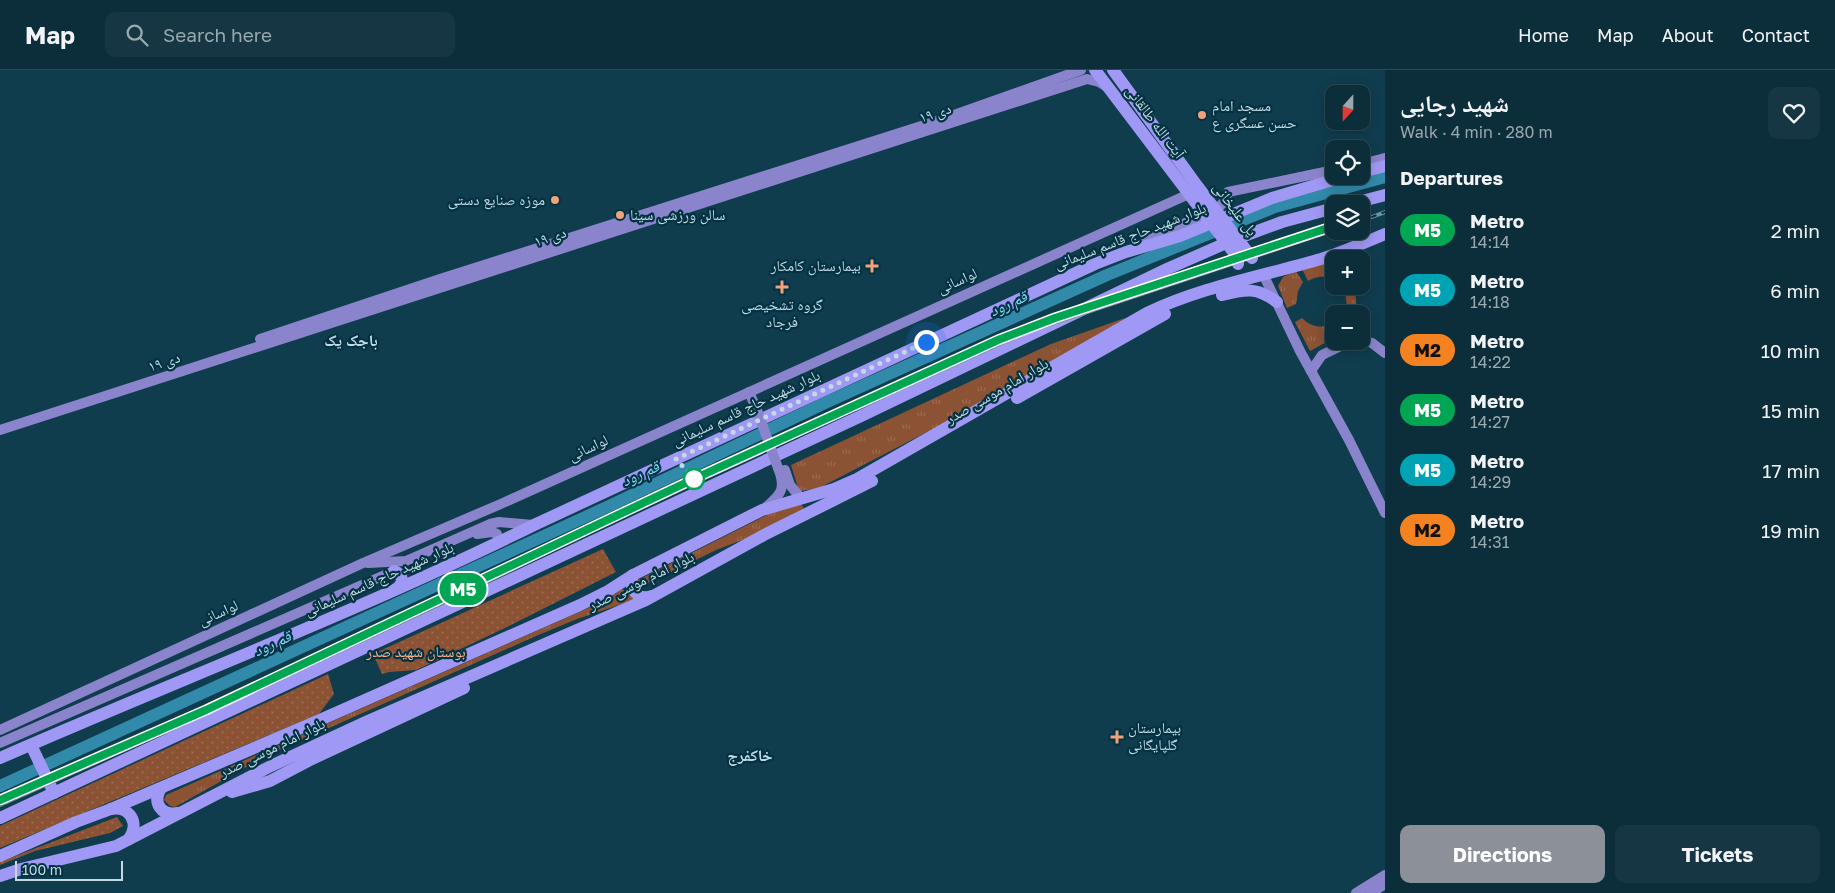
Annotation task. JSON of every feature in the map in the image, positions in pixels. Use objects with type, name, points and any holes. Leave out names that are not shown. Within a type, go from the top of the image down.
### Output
[{"type":"main road","name":"۱۹ دی","points":[[0,430],[683,206],[1081,70]]},
{"type":"main road","name":"آیت الله طالقانی","points":[[1095,70],[1194,191]]},
{"type":"main road","name":"آیت الله طالقانی","points":[[1113,70],[1194,191]]},
{"type":"main road","name":"۱۹ دی","points":[[0,424],[440,279],[683,206],[1087,80],[1099,82],[1108,88]]},
{"type":"main road","points":[[1370,162],[1385,158]]},
{"type":"main road","points":[[1370,170],[1385,166]]},
{"type":"main road","points":[[1126,252],[1218,208],[1225,202],[1228,192],[1325,172]]},
{"type":"main road","name":"بلوار شهید حاج قاسم سلیمانی","points":[[0,758],[396,589],[1068,276],[1126,252],[1180,236],[1272,198],[1325,182]]},
{"type":"main road","name":"پل علیخانی","points":[[1194,191],[1252,258],[1258,276]]},
{"type":"main road","name":"پل علیخانی","points":[[1194,191],[1238,258],[1240,286]]},
{"type":"main road","name":"لواسانی","points":[[0,730],[233,622],[503,503],[1194,191]]},
{"type":"main road","points":[[1370,198],[1385,194]]},
{"type":"main road","points":[[0,818],[861,416],[1167,269],[1233,240],[1282,222],[1325,210]]},
{"type":"main road","name":"بلوار امام موسی صدر","points":[[178,813],[203,800],[270,781],[491,675],[537,646],[654,596],[889,471],[1173,310],[1240,286],[1258,276],[1323,258],[1385,234]]},
{"type":"main road","points":[[1258,276],[1277,302],[1385,513]]},
{"type":"main road","name":"بلوار امام موسی صدر","points":[[0,856],[76,822],[322,719],[562,613],[608,591],[632,575],[762,510],[834,489],[857,479],[1170,302],[1240,286],[1266,294],[1277,302]]},
{"type":"main road","points":[[1370,344],[1385,353]]},
{"type":"main road","points":[[1312,373],[1322,355],[1332,350]]},
{"type":"main road","points":[[749,392],[790,485],[810,505],[808,514]]},
{"type":"main road","points":[[762,510],[782,490],[781,467]]},
{"type":"main road","points":[[363,564],[406,561],[490,524],[500,522],[534,525]]},
{"type":"main road","points":[[465,536],[492,532],[497,534],[500,542]]},
{"type":"main road","points":[[0,743],[394,571],[400,575],[402,580],[401,585],[396,589]]},
{"type":"main road","points":[[632,575],[632,588],[635,593],[647,598],[654,596]]},
{"type":"main road","points":[[233,622],[241,638]]},
{"type":"main road","points":[[31,745],[54,793]]},
{"type":"main road","points":[[161,788],[157,794],[156,801],[159,808],[171,814],[178,813]]},
{"type":"main road","points":[[111,808],[125,810],[130,814],[135,826],[129,839]]},
{"type":"main road","points":[[0,876],[20,869],[116,846],[178,813]]},
{"type":"main road","points":[[1356,893],[1385,875]]},
{"type":"main road","points":[[1371,893],[1385,884]]},
{"type":"green space","points":[[1325,259],[1325,277],[1308,281],[1301,267]]},
{"type":"green space","points":[[1296,271],[1303,282],[1298,291],[1296,304],[1287,308],[1278,286],[1283,277]]},
{"type":"green space","points":[[1345,295],[1355,295],[1356,305],[1347,305]]},
{"type":"green space","points":[[1125,318],[1118,325],[954,418],[817,489],[799,491],[791,465],[1051,344]]},
{"type":"green space","points":[[1302,318],[1313,325],[1325,326],[1325,343],[1310,351],[1295,322]]},
{"type":"green space","points":[[800,503],[804,508],[761,533],[716,550],[639,588],[637,587],[638,580],[779,509]]},
{"type":"green space","name":"بوستان شهید صدر","points":[[603,549],[616,572],[416,670],[382,674],[373,654]]},
{"type":"green space","points":[[622,589],[637,599],[577,619],[536,636],[266,756],[175,807],[170,806],[164,800],[166,795],[606,600]]},
{"type":"green space","points":[[328,674],[334,694],[319,714],[0,848],[0,826]]},
{"type":"green space","points":[[117,817],[123,826],[110,833],[35,851],[0,865],[0,862]]},
{"type":"waterway","name":"قم رود","points":[[0,786],[607,507],[827,402],[1107,275],[1275,207],[1385,177]]},
{"type":"railway","points":[[1370,218],[1385,212]]},
{"type":"railway","points":[[0,805],[207,713],[457,596],[699,479],[1000,344],[1039,328],[1325,233]]},
{"type":"metro line","name":"M5","points":[[0,800],[206,710],[698,477],[998,340],[1055,318],[1325,229]]},
{"type":"place","name":"مسجد امام حسن عسگری ع","points":[[1202,115]]},
{"type":"place","name":"موزه صنایع دستی","points":[[555,200]]},
{"type":"place","name":"سالن ورزشی سینا","points":[[620,215]]},
{"type":"place","name":"بیمارستان کامکار","points":[[872,266]]},
{"type":"place","name":"گروه تشخیصی فرجاد","points":[[782,287]]},
{"type":"place","name":"بیمارستان گلپایگانی","points":[[1117,737]]},
{"type":"district","name":"باجک یک","points":[[351,340]]},
{"type":"district","name":"خاکفرج","points":[[750,755]]},
{"type":"route","points":[[694,479],[676,459],[926,342]]}]
